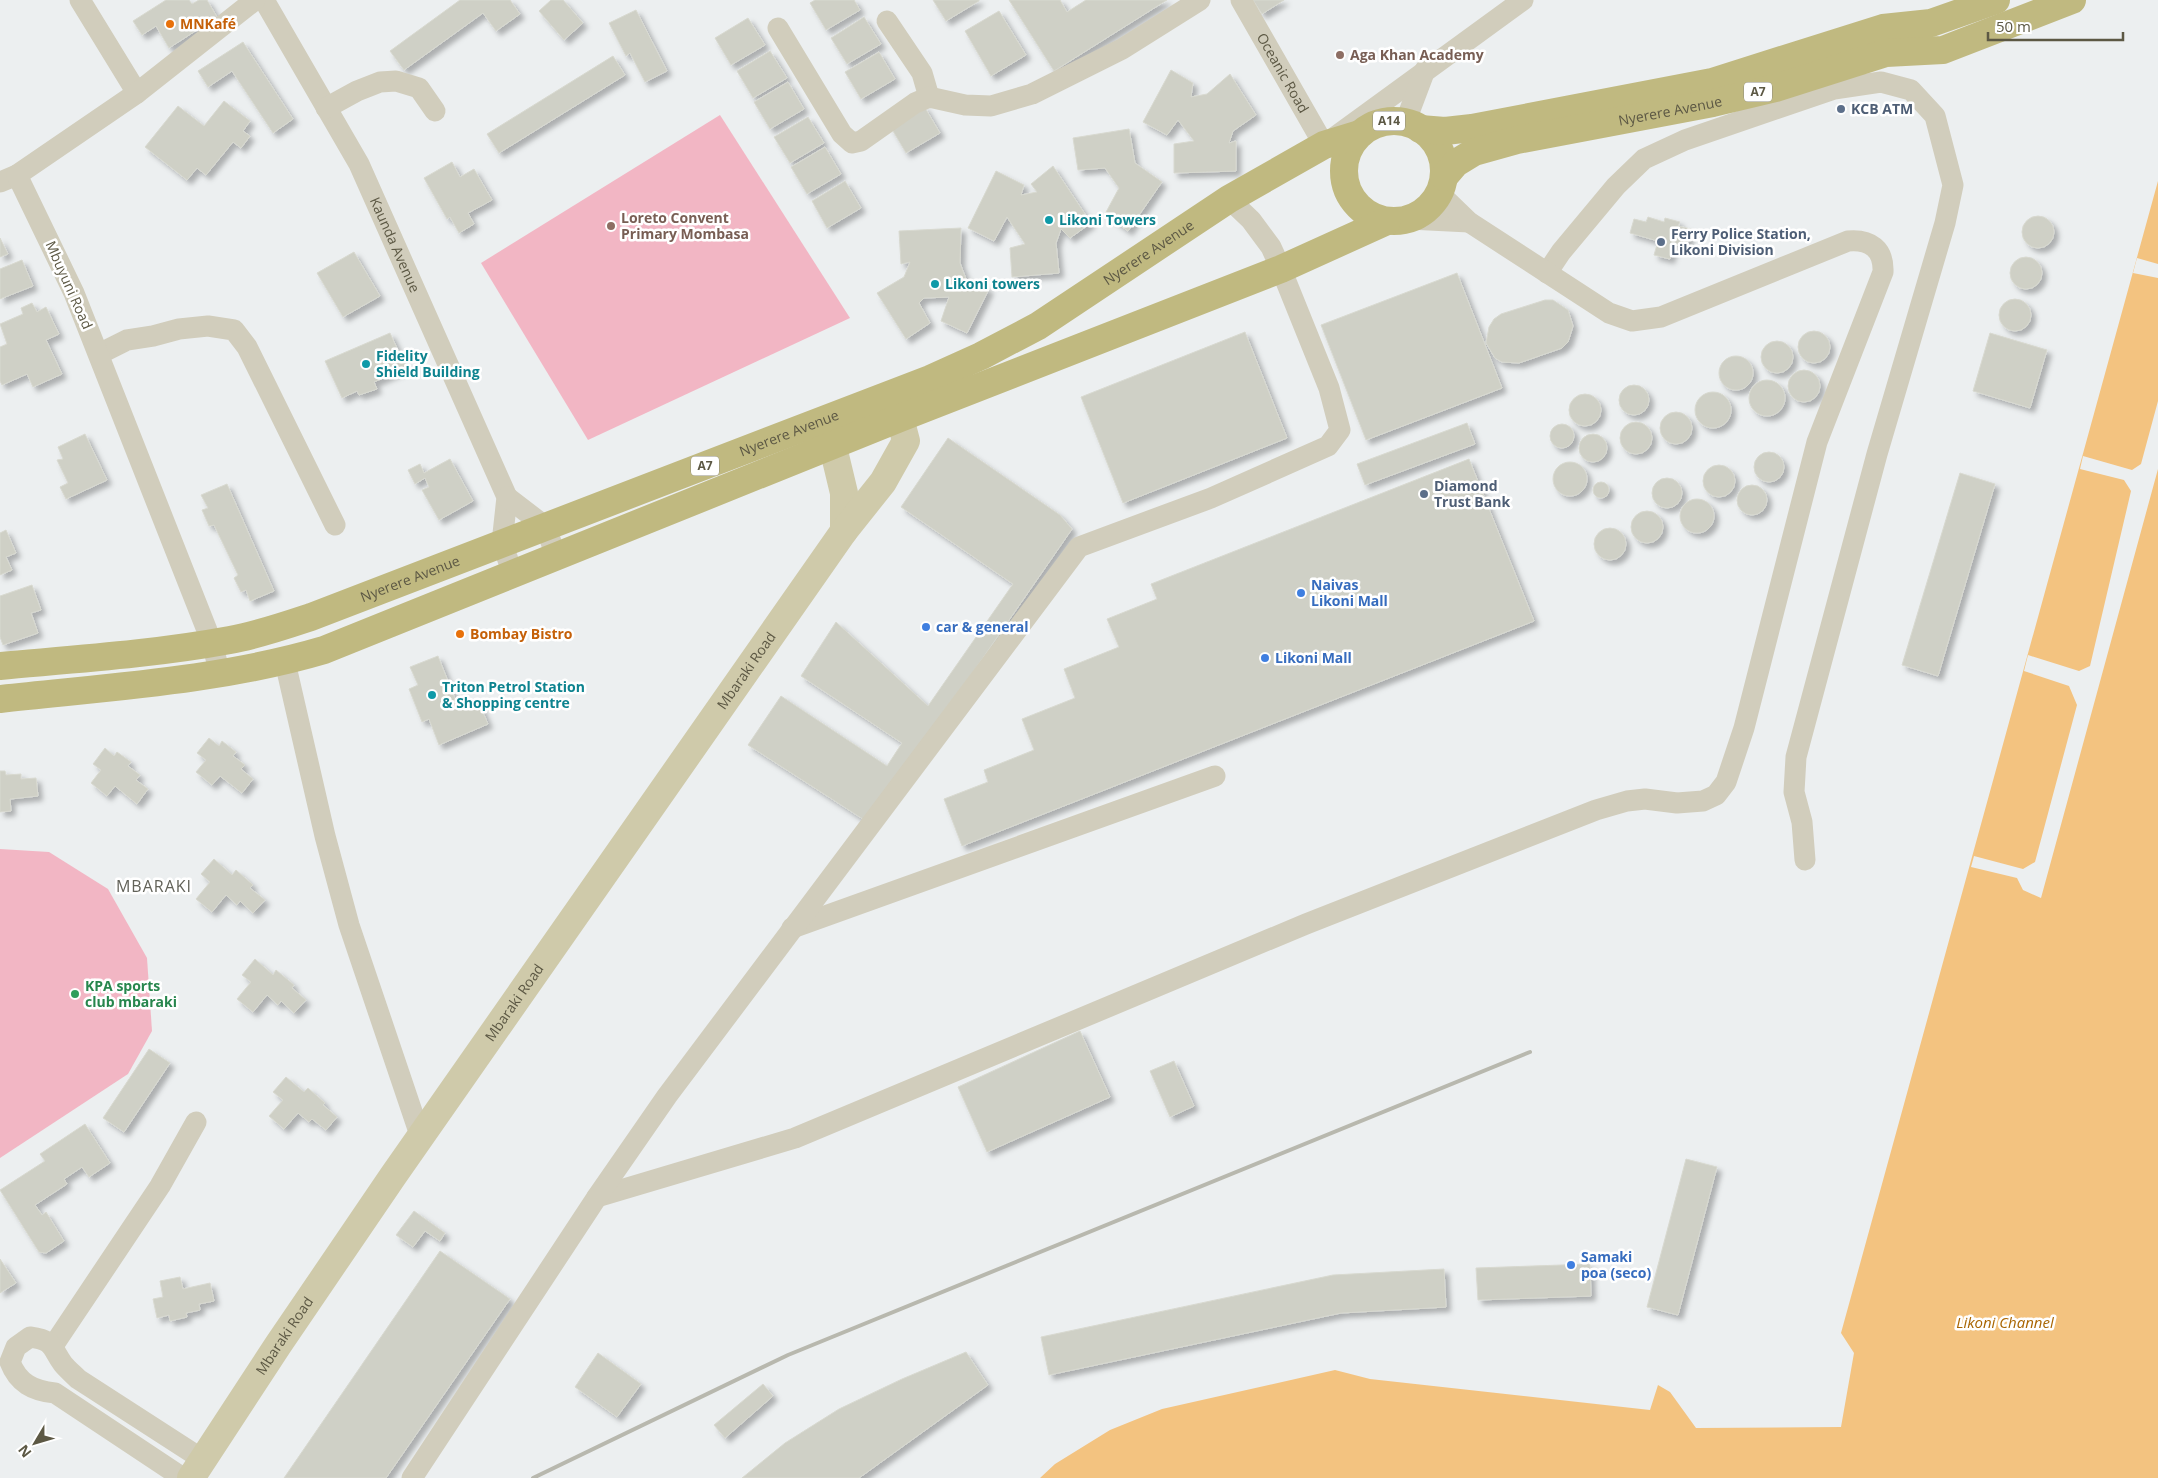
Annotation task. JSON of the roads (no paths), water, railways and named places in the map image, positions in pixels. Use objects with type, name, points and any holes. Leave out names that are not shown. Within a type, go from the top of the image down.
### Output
[{"type":"highway","name":"Nyerere Avenue","points":[[1412,126],[1445,131],[1472,128],[1712,82],[1883,28],[1931,23],[1996,0]]},
{"type":"highway","name":"Nyerere Avenue","points":[[1442,185],[1456,163],[1474,152],[1517,140],[1703,105],[1776,88],[1886,53],[1942,50],[2035,9],[2072,0]]},
{"type":"highway","name":"A14","points":[[1398,220],[1372,216],[1358,207],[1349,194],[1344,178],[1344,161],[1350,146],[1360,134],[1373,126],[1389,122],[1412,126],[1431,138],[1439,150],[1443,163],[1442,185]]},
{"type":"highway","name":"Nyerere Avenue","points":[[0,699],[220,674],[285,662],[324,650],[832,445],[964,364],[1038,326],[1229,198],[1324,145],[1360,134]]},
{"type":"highway","points":[[1398,220],[1427,209],[1442,185]]},
{"type":"highway","name":"Nyerere Avenue","points":[[0,666],[116,656],[212,643],[256,634],[311,617],[827,419],[897,406],[1281,269],[1398,220]]},
{"type":"highway","points":[[311,617],[324,650]]},
{"type":"main road","name":"Mbaraki Road","points":[[198,1469],[278,1345],[421,1138],[844,531],[883,482],[906,441],[897,406]]},
{"type":"main road","points":[[827,419],[844,493],[844,531]]},
{"type":"street","points":[[80,0],[137,93]]},
{"type":"street","name":"Mbuyuni Road","points":[[220,674],[212,643],[74,293],[9,179],[137,93],[255,0]]},
{"type":"street","name":"Kaunda Avenue","points":[[264,0],[359,164],[507,497],[546,527]]},
{"type":"street","points":[[778,28],[842,134],[852,143],[861,141],[914,104],[929,97],[965,105],[991,106],[1032,94],[1122,49],[1200,0]]},
{"type":"street","name":"Oceanic Road","points":[[1241,0],[1324,145]]},
{"type":"street","points":[[1324,145],[1424,70],[1523,0]]},
{"type":"street","points":[[887,21],[922,73],[929,97]]},
{"type":"street","points":[[1412,126],[1424,70]]},
{"type":"street","points":[[326,108],[357,91],[380,82],[396,81],[419,88],[434,111]]},
{"type":"street","points":[[1547,273],[1561,252],[1616,186],[1644,160],[1685,140],[1834,89],[1881,82],[1911,90],[1935,116],[1953,185],[1945,223],[1877,454],[1796,756],[1794,792],[1802,822],[1805,860]]},
{"type":"street","points":[[597,1197],[795,1138],[1306,924],[1596,810],[1627,801],[1645,799],[1690,802],[1703,801],[1716,795],[1726,782],[1744,728],[1817,442],[1883,272],[1880,252],[1871,243],[1858,240],[1848,241],[1661,317],[1632,321],[1609,314],[1469,222],[1442,185]]},
{"type":"street","points":[[412,1478],[597,1197],[667,1096],[1079,547],[1211,498],[1328,446],[1340,430],[1329,388],[1271,247],[1252,220],[1229,198]]},
{"type":"street","points":[[1398,220],[1469,222]]},
{"type":"street","points":[[99,354],[127,340],[179,329],[208,326],[234,330],[247,347],[335,524]]},
{"type":"street","points":[[507,497],[502,544],[513,574]]},
{"type":"street","points":[[546,527],[556,556]]},
{"type":"street","points":[[285,662],[325,836],[349,925],[421,1138]]},
{"type":"street","points":[[792,928],[1215,776]]},
{"type":"street","points":[[53,1346],[160,1186],[196,1122]]},
{"type":"street","points":[[183,1478],[54,1393],[40,1392],[15,1376],[10,1362],[16,1347],[30,1337],[45,1339],[53,1346],[64,1364],[78,1379],[198,1469]]},
{"type":"water","name":"Likoni Channel","points":[[2158,181],[2158,1478],[1040,1478],[1055,1464],[1110,1430],[1162,1409],[1335,1370],[1370,1379],[1650,1410],[1658,1385],[1670,1392],[1696,1428],[1841,1427],[1854,1353],[1841,1333]]},
{"type":"railway","points":[[533,1478],[788,1355],[1530,1052]]},
{"type":"place","name":"MNKafé","points":[[170,24]]},
{"type":"place","name":"Aga Khan Academy","points":[[1340,55]]},
{"type":"place","name":"KCB ATM","points":[[1841,109]]},
{"type":"place","name":"Likoni Towers","points":[[1049,220]]},
{"type":"place","name":"Loreto Convent Primary Mombasa","points":[[611,226]]},
{"type":"place","name":"Ferry Police Station, Likoni Division","points":[[1661,242]]},
{"type":"place","name":"Likoni towers","points":[[935,284]]},
{"type":"place","name":"Fidelity Shield Building","points":[[366,364]]},
{"type":"place","name":"Diamond Trust Bank","points":[[1424,494]]},
{"type":"place","name":"Naivas Likoni Mall","points":[[1301,593]]},
{"type":"place","name":"car & general","points":[[926,627]]},
{"type":"place","name":"Bombay Bistro","points":[[460,634]]},
{"type":"place","name":"Likoni Mall","points":[[1265,658]]},
{"type":"place","name":"Triton Petrol Station & Shopping centre","points":[[432,695]]},
{"type":"place","name":"KPA sports club mbaraki","points":[[75,994]]},
{"type":"place","name":"Samaki poa (seco)","points":[[1571,1265]]},
{"type":"district","name":"MBARAKI","points":[[154,886]]}]
